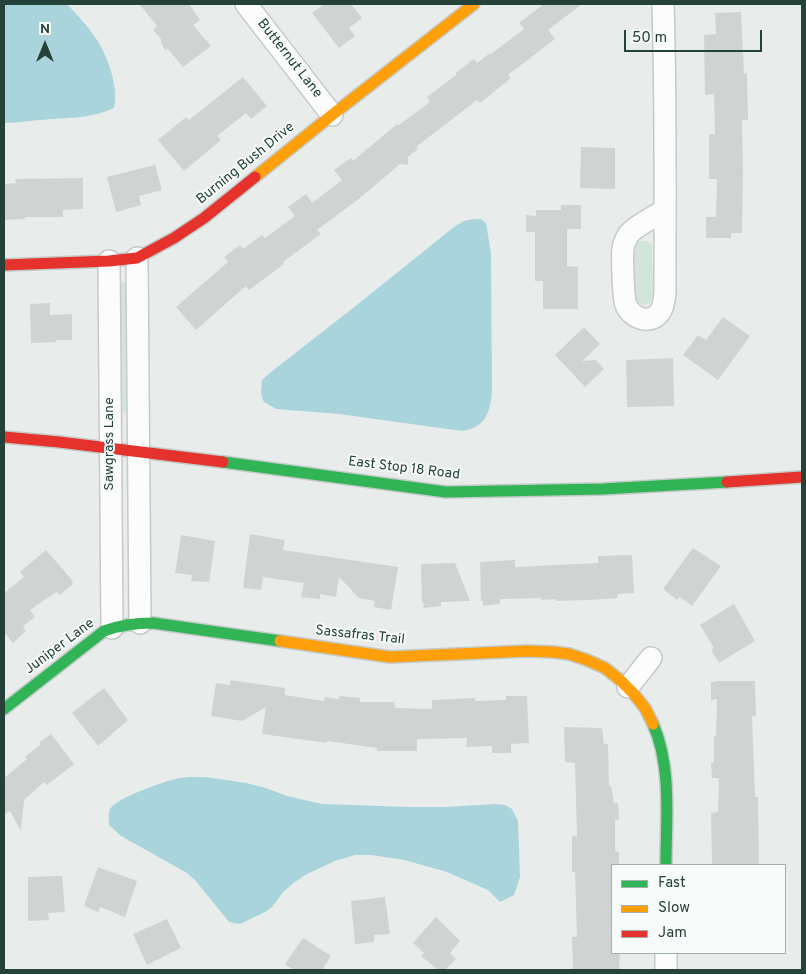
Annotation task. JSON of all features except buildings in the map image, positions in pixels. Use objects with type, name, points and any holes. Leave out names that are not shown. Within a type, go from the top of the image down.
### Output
[{"type":"street","name":"Butternut Lane","points":[[246,4],[332,115]]},
{"type":"street","name":"Burning Bush Drive","points":[[4,265],[109,261],[137,258],[174,238],[204,218],[474,4]]},
{"type":"street","points":[[663,4],[665,210]]},
{"type":"street","name":"Sawgrass Lane","points":[[137,258],[140,623]]},
{"type":"street","name":"Sawgrass Lane","points":[[109,261],[112,628]]},
{"type":"street","name":"East Stop 18 Road","points":[[4,437],[110,448],[446,492],[603,489],[802,477]]},
{"type":"street","name":"Sassafras Trail","points":[[112,628],[120,625],[153,623],[390,657],[548,651],[584,658],[614,675],[638,698],[648,712],[661,744],[666,776],[666,864]]},
{"type":"street","name":"Juniper Lane","points":[[4,709],[98,635],[112,628]]},
{"type":"street","points":[[628,687],[651,658]]},
{"type":"street","points":[[666,954],[666,970]]},
{"type":"green space","points":[[640,241],[647,241],[652,247],[653,296],[650,303],[645,305],[638,303],[635,295],[635,251]]},
{"type":"green space","points":[[122,282],[128,284],[129,410],[124,413],[121,412],[120,407],[120,284]]},
{"type":"water","points":[[4,4],[67,4],[90,30],[105,55],[114,82],[114,108],[87,116],[4,123]]},
{"type":"water","points":[[481,219],[486,223],[491,253],[492,392],[488,413],[481,423],[476,427],[462,431],[339,414],[276,409],[264,402],[261,392],[262,380],[271,372],[454,227],[464,221]]},
{"type":"water","points":[[191,777],[206,777],[246,783],[287,796],[322,804],[410,807],[505,805],[512,809],[518,821],[520,877],[514,895],[500,902],[488,890],[447,872],[404,860],[371,855],[355,855],[335,861],[307,874],[283,892],[272,907],[265,912],[240,924],[229,922],[195,880],[187,873],[121,836],[109,825],[110,809],[121,800],[161,783]]},
{"type":"traffic: fast","points":[[223,462],[446,492],[603,489],[727,482]]},
{"type":"traffic: fast","points":[[4,709],[104,631],[116,627],[153,623],[280,641]]},
{"type":"traffic: fast","points":[[653,724],[663,758],[667,793],[666,864]]},
{"type":"traffic: slow","points":[[255,177],[474,4]]},
{"type":"traffic: slow","points":[[280,641],[390,657],[527,651],[569,654],[605,668],[620,680],[645,708],[653,724]]},
{"type":"traffic: jam","points":[[4,265],[109,261],[137,258],[174,238],[204,218],[255,177]]},
{"type":"traffic: jam","points":[[4,437],[223,462]]},
{"type":"traffic: jam","points":[[727,482],[802,477]]}]
